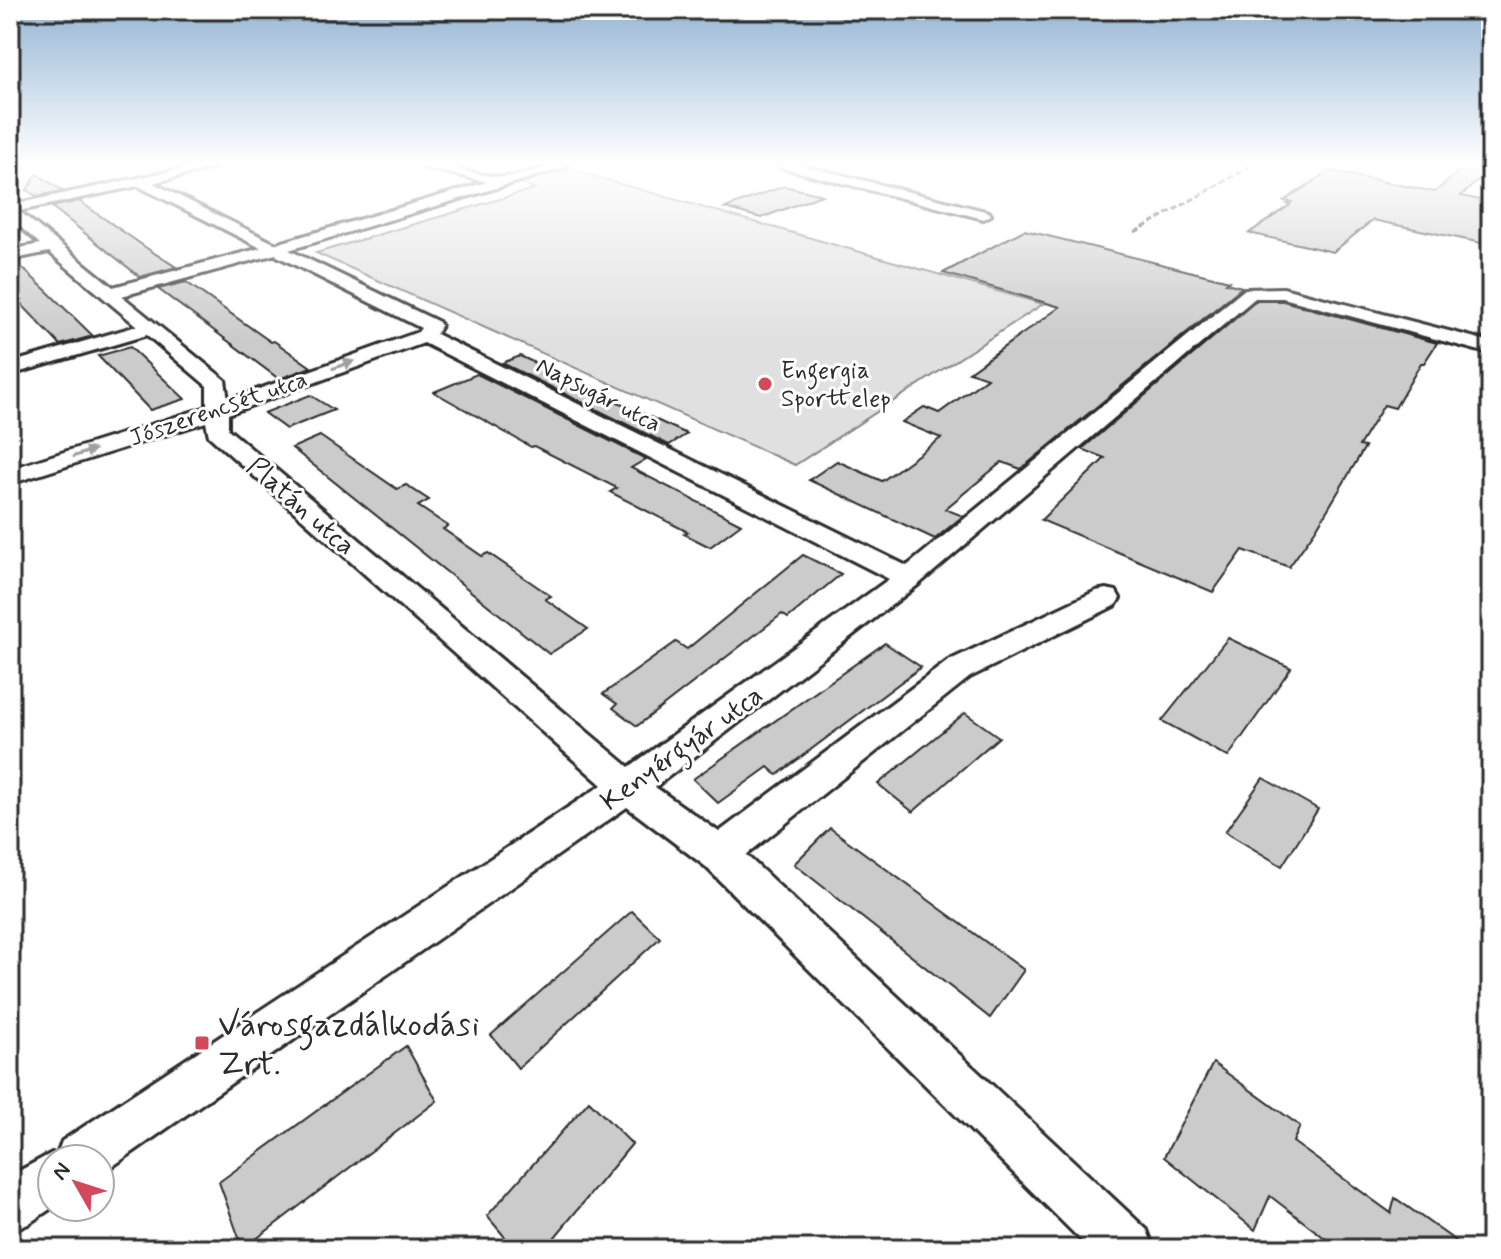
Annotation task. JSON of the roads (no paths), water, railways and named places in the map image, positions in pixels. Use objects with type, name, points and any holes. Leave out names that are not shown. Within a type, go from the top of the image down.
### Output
[{"type":"street","name":"Platán utca","points":[[26,223],[218,384],[217,431],[628,787],[719,854],[1128,1249]]},
{"type":"street","name":"Napsugár utca","points":[[223,223],[432,326],[425,336],[909,578]]},
{"type":"street","points":[[112,293],[279,251],[368,223]]},
{"type":"street","points":[[10,255],[54,246]]},
{"type":"street","name":"Kenyérgyár utca","points":[[104,1143],[628,787],[909,578],[1251,293],[1283,293],[1491,348]]},
{"type":"street","points":[[10,369],[153,327]]},
{"type":"street","name":"Jószerencsét utca","points":[[10,477],[217,411],[425,336]]},
{"type":"street","points":[[719,854],[959,669],[1106,598]]},
{"type":"street","points":[[10,1206],[36,1189]]},
{"type":"railway","points":[[1135,232],[1151,223]]},
{"type":"place","name":"Engergia Sporttelep","points":[[765,384]]},
{"type":"place","name":"Városgazdálkodási Zrt.","points":[[202,1043]]}]
